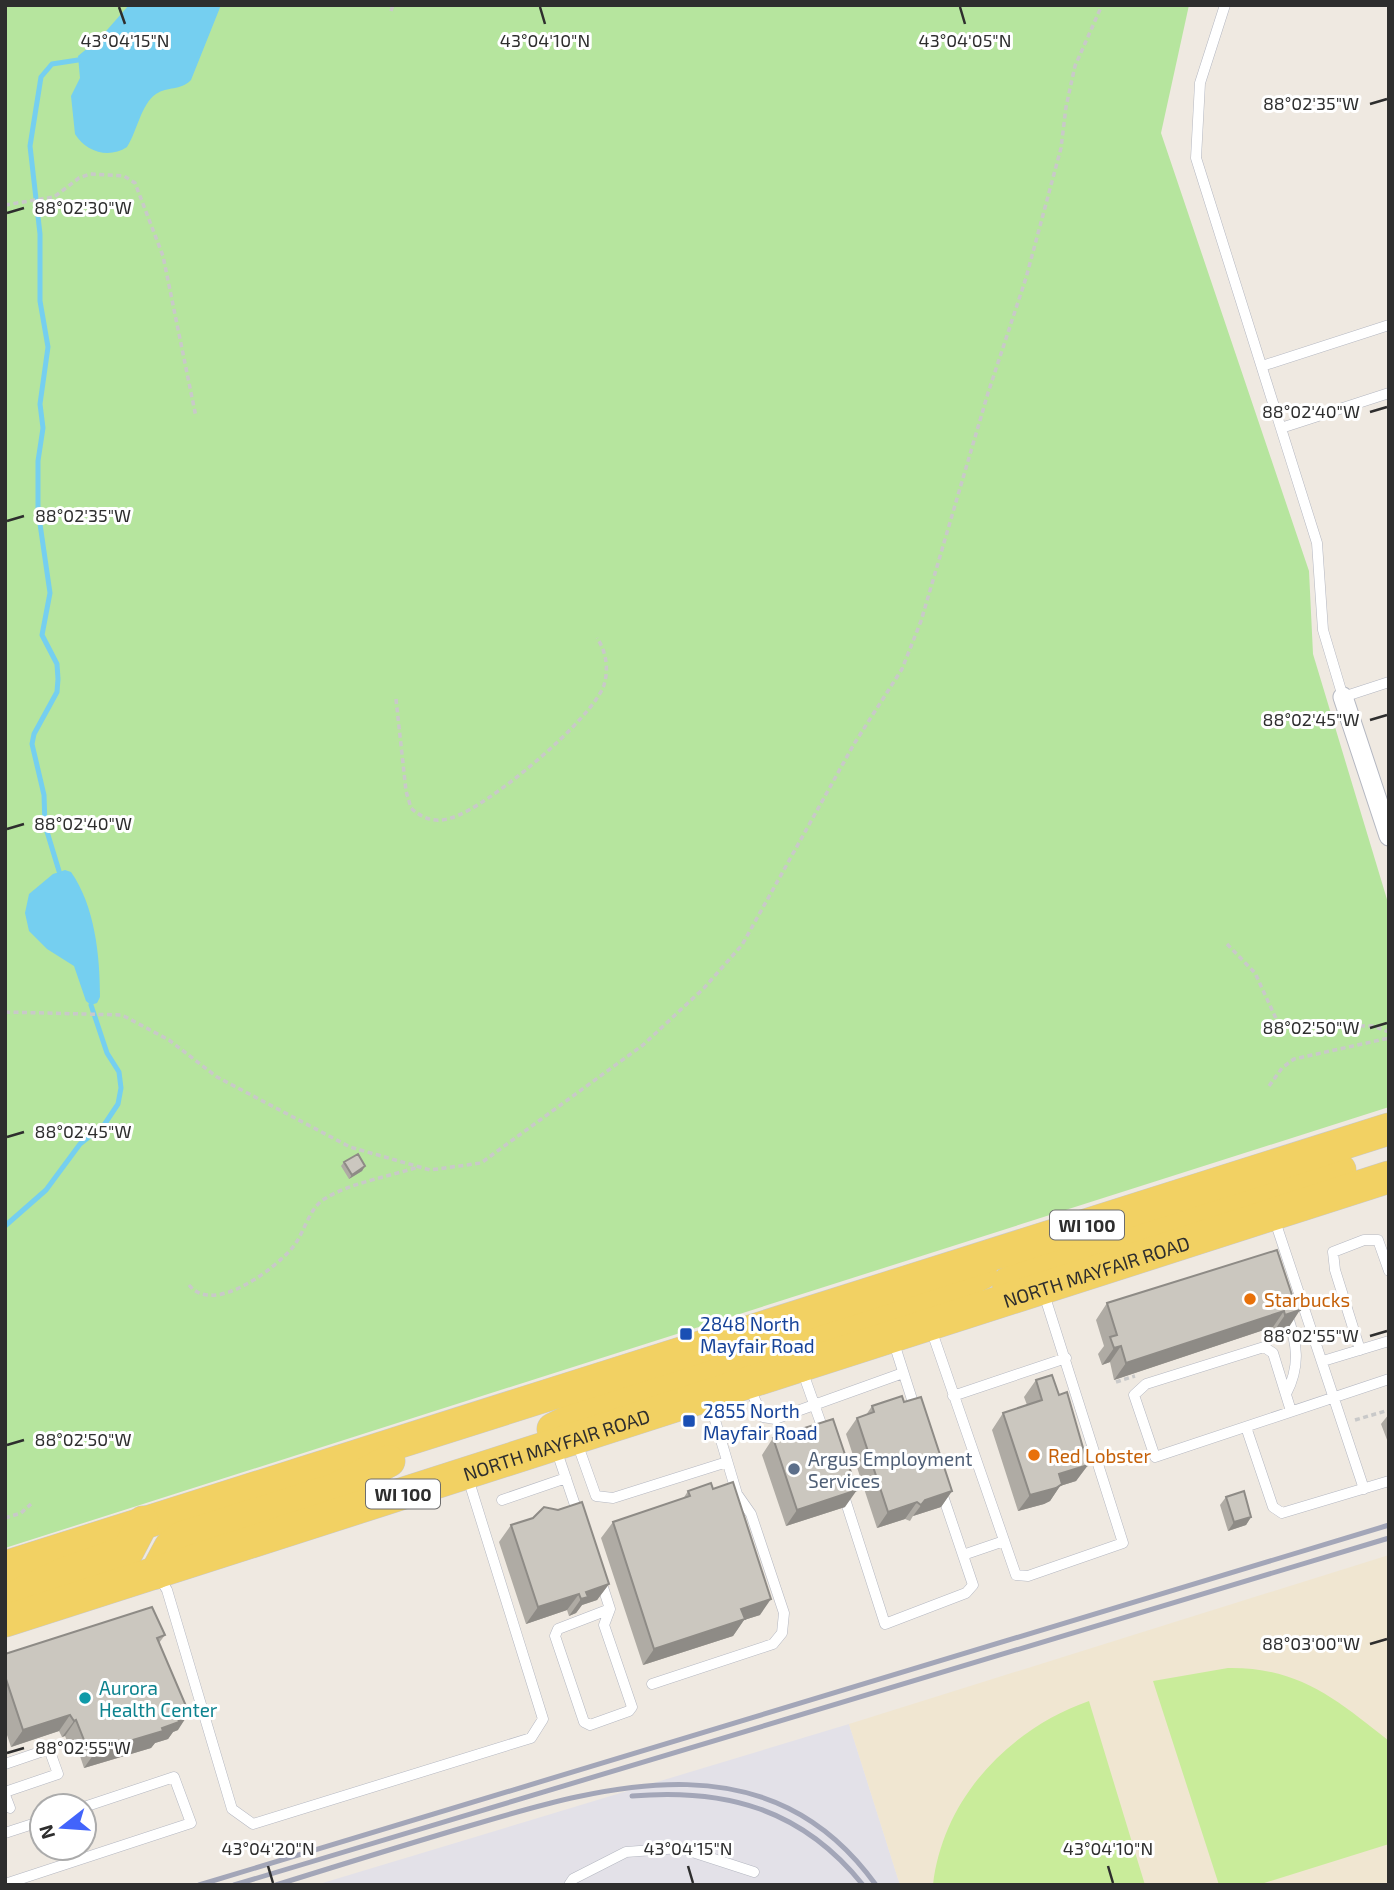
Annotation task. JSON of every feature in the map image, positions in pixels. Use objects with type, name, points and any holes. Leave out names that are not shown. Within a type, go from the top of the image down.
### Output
[{"type":"main road","name":"WI 100","points":[[5,1567],[1389,1129]]},
{"type":"main road","points":[[930,1325],[1067,1255],[1389,1155]]},
{"type":"main road","name":"NORTH MAYFAIR ROAD","points":[[5,1621],[1389,1177]]},
{"type":"main road","points":[[800,1366],[803,1352],[814,1339],[936,1298],[1050,1237]]},
{"type":"main road","points":[[467,1473],[605,1403],[757,1356],[780,1338],[785,1321]]},
{"type":"main road","points":[[156,1573],[170,1547],[183,1537],[336,1489],[465,1422]]},
{"type":"main road","points":[[5,1601],[65,1573],[128,1551],[143,1522]]},
{"type":"street","points":[[1343,697],[1389,836]]},
{"type":"lane","points":[[1225,5],[1200,83],[1196,159],[1317,543],[1323,630],[1343,697],[1389,682]]},
{"type":"lane","points":[[1262,366],[1389,325]]},
{"type":"lane","points":[[1281,428],[1389,393]]},
{"type":"lane","points":[[1273,1214],[1364,1489]]},
{"type":"lane","points":[[1360,1350],[1335,1270],[1333,1252],[1364,1240],[1378,1240],[1389,1271]]},
{"type":"lane","points":[[1286,1283],[1293,1275]]},
{"type":"lane","points":[[930,1325],[1016,1575],[1023,1578],[1123,1543],[1043,1289]]},
{"type":"lane","points":[[1282,1302],[1297,1351],[1294,1378],[1286,1394]]},
{"type":"lane","points":[[892,1337],[920,1425]]},
{"type":"lane","points":[[1323,1361],[1389,1341]]},
{"type":"lane","points":[[1292,1411],[1273,1353],[1264,1347],[1146,1384],[1134,1395],[1155,1457],[1389,1379]]},
{"type":"lane","points":[[953,1396],[1066,1358]]},
{"type":"lane","points":[[800,1366],[827,1442]]},
{"type":"lane","points":[[747,1384],[763,1417],[768,1419],[815,1406],[903,1373]]},
{"type":"lane","points":[[652,1684],[774,1644],[782,1633],[784,1613],[751,1514],[737,1494],[708,1396]]},
{"type":"lane","points":[[1246,1427],[1273,1507],[1282,1513],[1389,1481]]},
{"type":"lane","points":[[565,1442],[596,1496],[612,1498],[727,1462]]},
{"type":"lane","points":[[565,1442],[566,1478],[583,1531]]},
{"type":"lane","points":[[156,1573],[167,1590],[232,1809],[253,1824],[531,1738],[543,1719],[467,1473]]},
{"type":"lane","points":[[839,1481],[885,1624],[971,1589],[973,1585],[937,1477]]},
{"type":"lane","points":[[502,1500],[566,1478]]},
{"type":"lane","points":[[963,1555],[1004,1541]]},
{"type":"lane","points":[[597,1570],[610,1609],[604,1625],[632,1707],[629,1711],[590,1725],[584,1722],[555,1636],[558,1629],[610,1609]]},
{"type":"lane","points":[[5,1764],[49,1749],[58,1774],[5,1793],[10,1808]]},
{"type":"lane","points":[[98,1802],[174,1777],[191,1824],[98,1853]]},
{"type":"lane","points":[[5,1833],[28,1826]]},
{"type":"lane","points":[[569,1885],[573,1879],[626,1852],[680,1848],[754,1872]]},
{"type":"lane","points":[[6,1882],[70,1862]]},
{"type":"path","points":[[391,11],[393,5]]},
{"type":"path","points":[[5,1012],[122,1015],[169,1040],[217,1077],[351,1147],[430,1170],[481,1163],[643,1045],[704,988],[742,945],[854,744],[902,669],[920,621],[988,393],[1027,278],[1061,148],[1075,66],[1102,5]]},
{"type":"path","points":[[5,205],[48,199],[90,174],[124,176],[135,183],[163,256],[196,417]]},
{"type":"path","points":[[396,699],[406,792],[411,808],[432,820],[452,818],[514,779],[583,717],[598,698],[607,670],[605,654],[597,638]]},
{"type":"path","points":[[1227,944],[1255,972],[1279,1026],[1373,1026],[1389,1032]]},
{"type":"path","points":[[1269,1086],[1282,1068],[1294,1059],[1389,1038]]},
{"type":"path","points":[[189,1285],[199,1294],[213,1297],[242,1286],[287,1254],[325,1198],[419,1167]]},
{"type":"path","points":[[1352,1410],[1355,1421],[1389,1410]]},
{"type":"path","points":[[5,1518],[21,1513],[31,1504]]},
{"type":"shaded area","points":[[1389,1555],[1389,1885],[900,1885],[849,1724]]},
{"type":"shaded area","points":[[849,1724],[900,1885],[316,1885]]},
{"type":"green space","points":[[5,5],[1189,5],[1161,133],[1309,571],[1313,654],[1389,906],[1389,1107],[5,1548]]},
{"type":"green space","points":[[1228,1668],[1276,1673],[1315,1688],[1389,1741],[1389,1844],[1258,1885],[1219,1885],[1153,1681]]},
{"type":"green space","points":[[1089,1701],[1145,1885],[933,1885],[939,1853],[950,1823],[985,1771],[1032,1729]]},
{"type":"water","points":[[129,5],[221,5],[191,80],[183,86],[160,92],[151,99],[127,147],[113,153],[98,152],[85,145],[75,134],[71,96],[80,78],[78,56],[100,38]]},
{"type":"water","points":[[65,870],[71,872],[79,885],[95,932],[100,997],[97,1003],[91,1005],[86,1001],[74,966],[47,949],[29,931],[25,913],[29,894],[53,874]]},
{"type":"building","points":[[358,1154],[365,1166],[352,1175],[344,1162]]},
{"type":"building","points":[[1277,1250],[1293,1298],[1296,1297],[1300,1310],[1285,1315],[1284,1311],[1126,1363],[1121,1346],[1114,1348],[1110,1337],[1117,1335],[1107,1303]]},
{"type":"building","name":"Red Lobster","points":[[1052,1375],[1059,1395],[1067,1392],[1088,1465],[1059,1474],[1062,1484],[1056,1488],[1030,1495],[1003,1413],[1042,1400],[1036,1380]]},
{"type":"building","points":[[902,1396],[904,1402],[921,1397],[952,1491],[925,1500],[921,1505],[917,1502],[888,1512],[857,1418],[874,1412],[872,1406]]},
{"type":"building","points":[[833,1419],[857,1490],[797,1510],[773,1438]]},
{"type":"building","points":[[733,1482],[771,1599],[741,1609],[745,1619],[654,1649],[613,1522],[690,1496],[688,1491],[711,1483],[713,1489]]},
{"type":"building","points":[[1244,1491],[1251,1517],[1234,1522],[1226,1497]]},
{"type":"building","points":[[582,1502],[609,1584],[586,1592],[588,1597],[581,1599],[579,1594],[538,1607],[511,1525],[533,1518],[544,1507],[558,1510]]},
{"type":"building","name":"Aurora Health Center","points":[[152,1607],[165,1635],[157,1638],[189,1713],[178,1718],[179,1722],[162,1728],[163,1731],[96,1751],[91,1740],[84,1740],[76,1720],[70,1715],[23,1730],[5,1676],[5,1654]]},
{"type":"waterway","points":[[59,871],[45,825],[44,795],[32,744],[34,734],[57,692],[58,679],[57,664],[42,635],[50,593],[38,510],[38,461],[43,428],[40,404],[48,347],[40,301],[40,234],[30,146],[41,77],[52,64],[78,60]]},
{"type":"waterway","points":[[5,1226],[46,1190],[80,1144],[104,1125],[118,1104],[121,1088],[119,1072],[107,1053],[91,1005]]},
{"type":"railway","points":[[199,1885],[1389,1525]]},
{"type":"railway","points":[[234,1885],[1389,1538]]},
{"type":"railway","points":[[276,1885],[524,1810],[633,1787],[687,1785],[739,1791],[788,1808],[834,1839],[876,1885]]},
{"type":"railway","points":[[632,1796],[699,1796],[760,1809],[788,1821],[814,1838],[839,1859],[863,1885]]},
{"type":"place","name":"Starbucks","points":[[1250,1299]]},
{"type":"place","name":"2848 North Mayfair Road","points":[[686,1334]]},
{"type":"place","name":"2855 North Mayfair Road","points":[[689,1421]]},
{"type":"place","name":"Red Lobster","points":[[1034,1455]]},
{"type":"place","name":"Argus Employment Services","points":[[794,1469]]},
{"type":"place","name":"Aurora Health Center","points":[[85,1698]]}]
